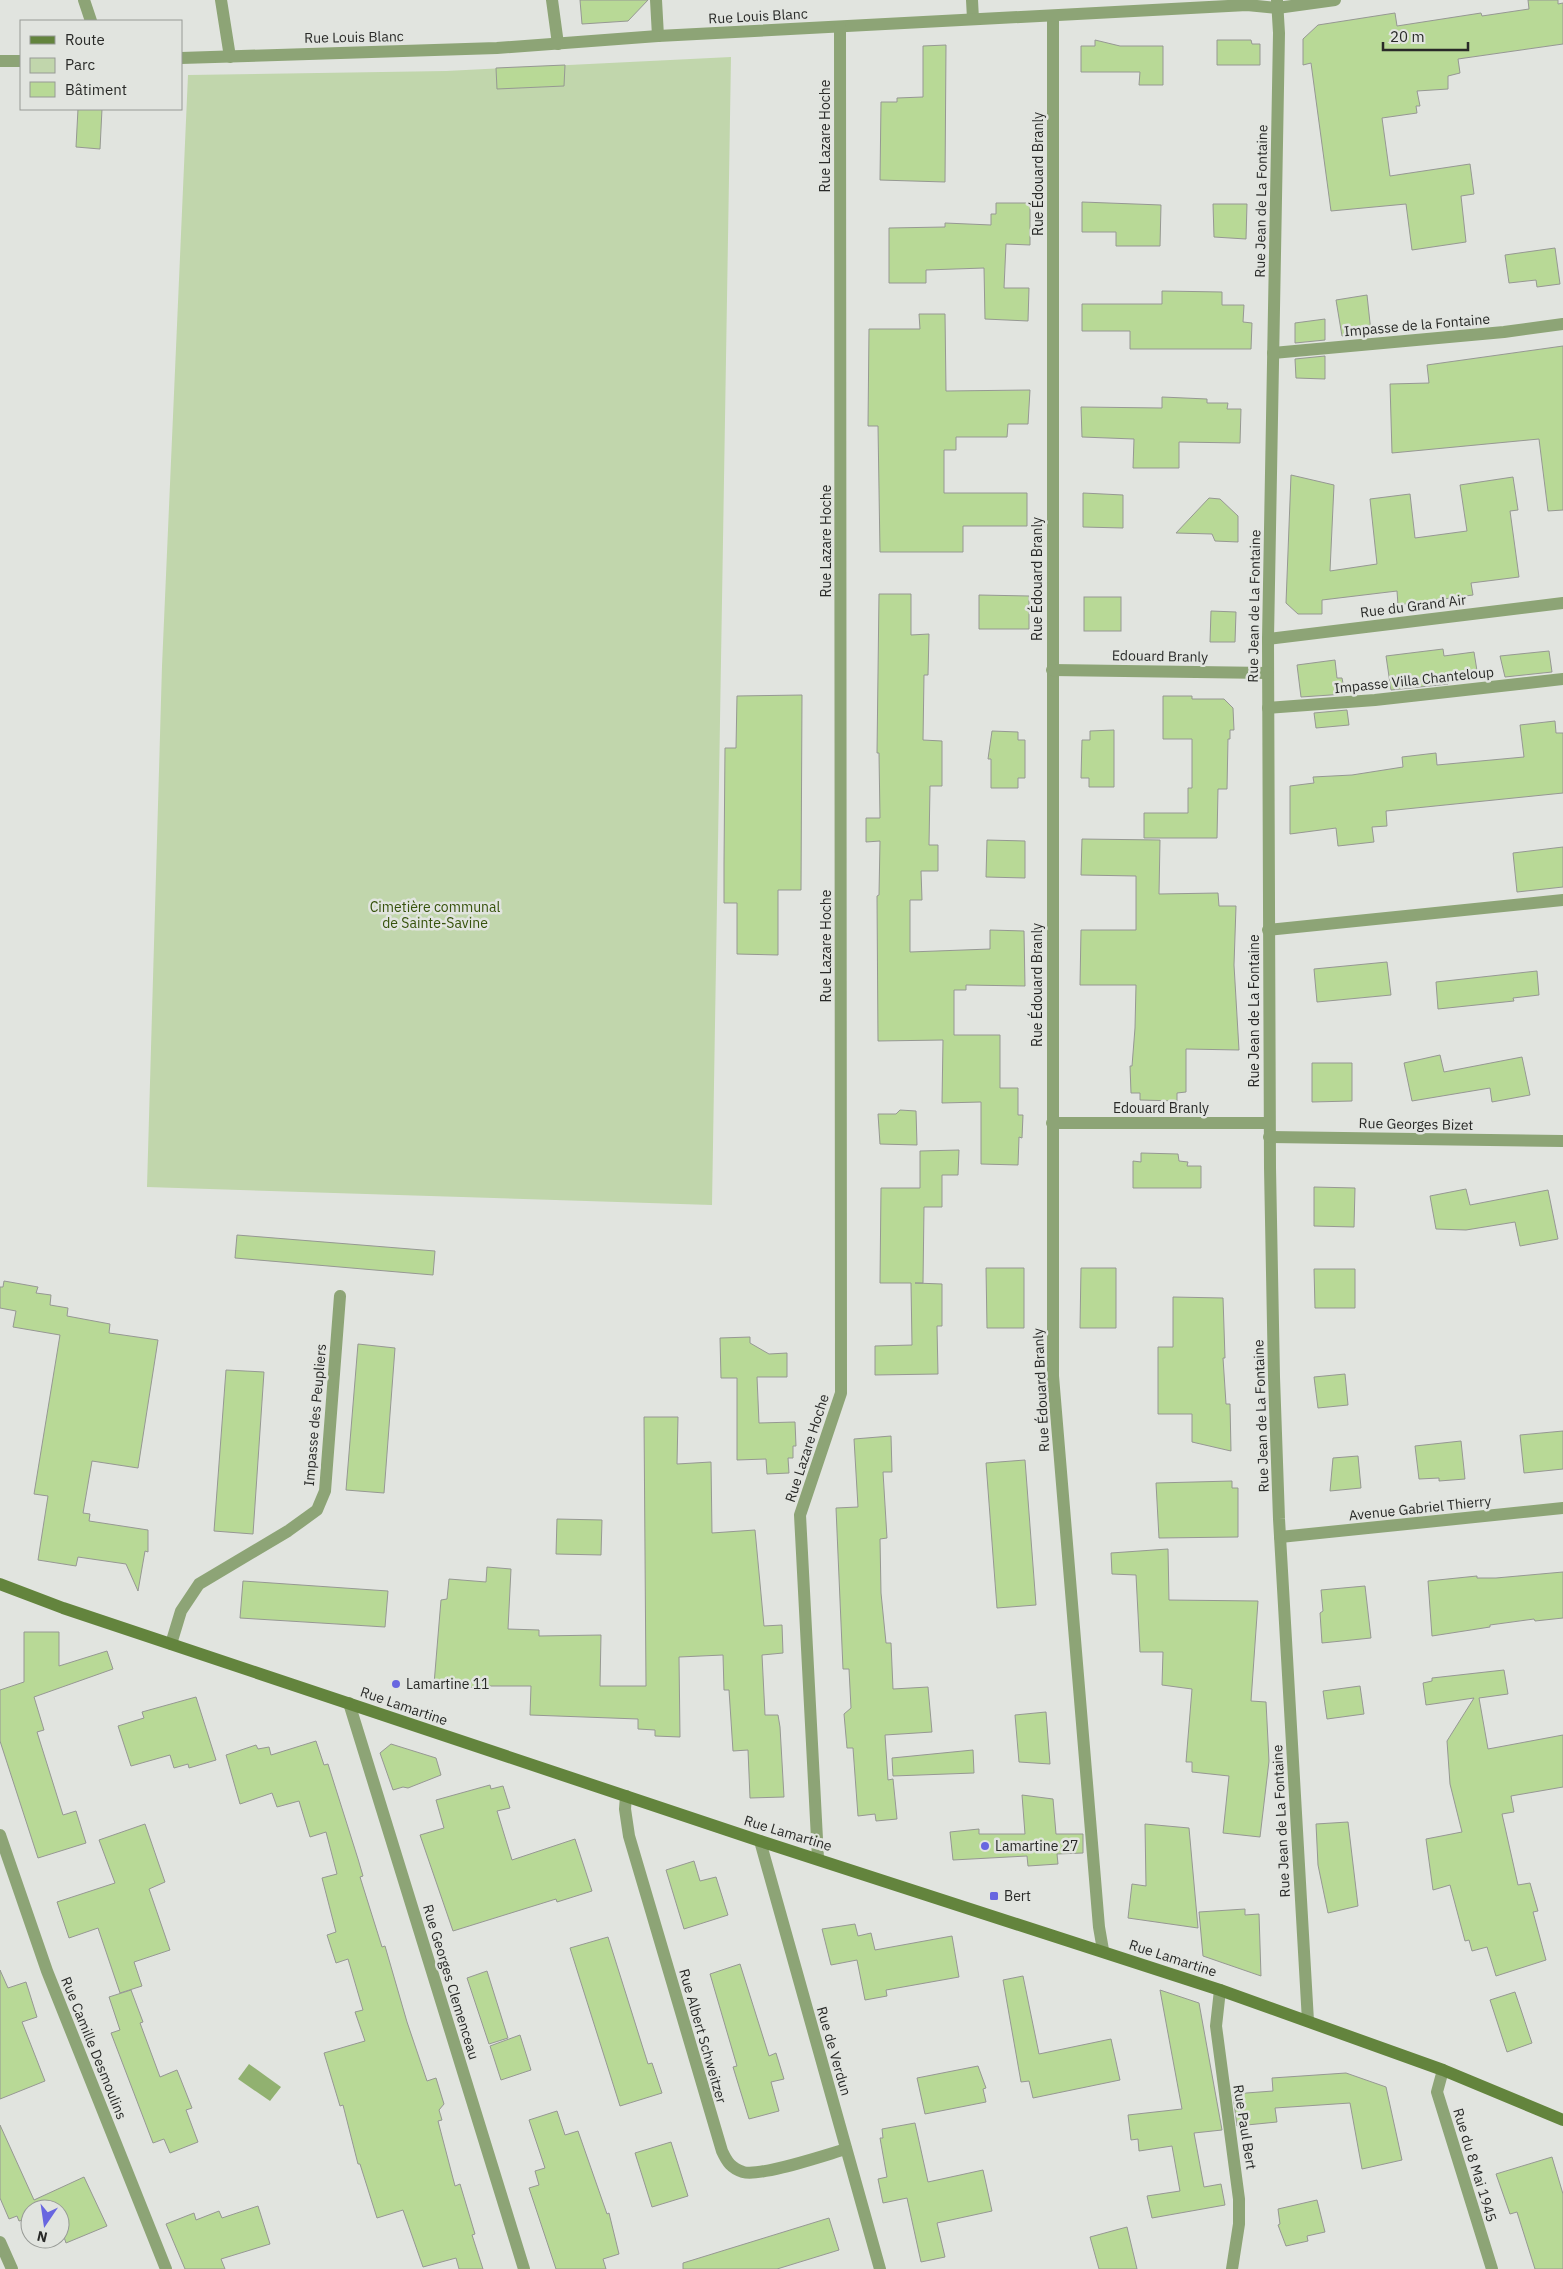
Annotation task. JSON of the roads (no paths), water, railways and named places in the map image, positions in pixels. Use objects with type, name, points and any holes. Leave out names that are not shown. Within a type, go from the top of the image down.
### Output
[{"type":"street","points":[[84,0],[91,20]]},
{"type":"street","points":[[221,0],[230,57]]},
{"type":"street","points":[[552,0],[558,44]]},
{"type":"street","points":[[656,0],[658,36]]},
{"type":"street","points":[[972,0],[973,19]]},
{"type":"street","name":"Rue Louis Blanc","points":[[182,58],[485,49],[658,36],[1335,0]]},
{"type":"street","name":"Rue Jean de La Fontaine","points":[[1276,4],[1279,33],[1268,639],[1269,1137],[1274,1377],[1280,1537],[1308,2021]]},
{"type":"street","name":"Rue Édouard Branly","points":[[1053,16],[1053,1376],[1098,1928],[1103,1950]]},
{"type":"street","name":"Rue Lazare Hoche","points":[[818,1858],[800,1516],[841,1393],[840,27]]},
{"type":"street","points":[[0,62],[20,61]]},
{"type":"street","name":"Impasse de la Fontaine","points":[[1273,353],[1504,332],[1563,324]]},
{"type":"street","name":"Rue du Grand Air","points":[[1268,639],[1563,602]]},
{"type":"street","name":"Edouard Branly","points":[[1052,670],[1268,673]]},
{"type":"street","name":"Impasse Villa Chanteloup","points":[[1268,708],[1375,700],[1563,679]]},
{"type":"street","points":[[1268,930],[1563,900]]},
{"type":"street","name":"Edouard Branly","points":[[1052,1123],[1269,1123]]},
{"type":"street","name":"Rue Georges Bizet","points":[[1269,1137],[1563,1141]]},
{"type":"street","name":"Impasse des Peupliers","points":[[171,1644],[181,1611],[199,1584],[288,1531],[318,1510],[325,1491],[340,1296]]},
{"type":"street","name":"Avenue Gabriel Thierry","points":[[1280,1537],[1563,1508]]},
{"type":"street","name":"Rue Lamartine","points":[[0,1584],[63,1608],[760,1841],[1103,1950],[1220,1990],[1443,2070],[1563,2120]]},
{"type":"street","name":"Rue Georges Clemenceau","points":[[349,1703],[524,2269]]},
{"type":"street","name":"Rue Albert Schweitzer","points":[[626,1796],[625,1809],[628,1836],[722,2152],[730,2166],[745,2172],[768,2170],[846,2149]]},
{"type":"street","name":"Rue Camille Desmoulins","points":[[0,1835],[47,1971],[166,2269]]},
{"type":"street","name":"Rue de Verdun","points":[[760,1841],[880,2269]]},
{"type":"street","name":"Rue Paul Bert","points":[[1220,1990],[1216,2026],[1239,2199],[1239,2224],[1232,2269]]},
{"type":"street","name":"Rue du 8 Mai 1945","points":[[1443,2070],[1438,2092],[1492,2269]]},
{"type":"street","points":[[0,2242],[12,2269]]},
{"type":"place","name":"Lamartine 11","points":[[396,1684]]},
{"type":"place","name":"Lamartine 27","points":[[985,1846]]},
{"type":"place","name":"Bert","points":[[994,1896]]},
{"type":"park label","name":"Cimetière communal de Sainte-Savine","points":[[435,916]]}]
